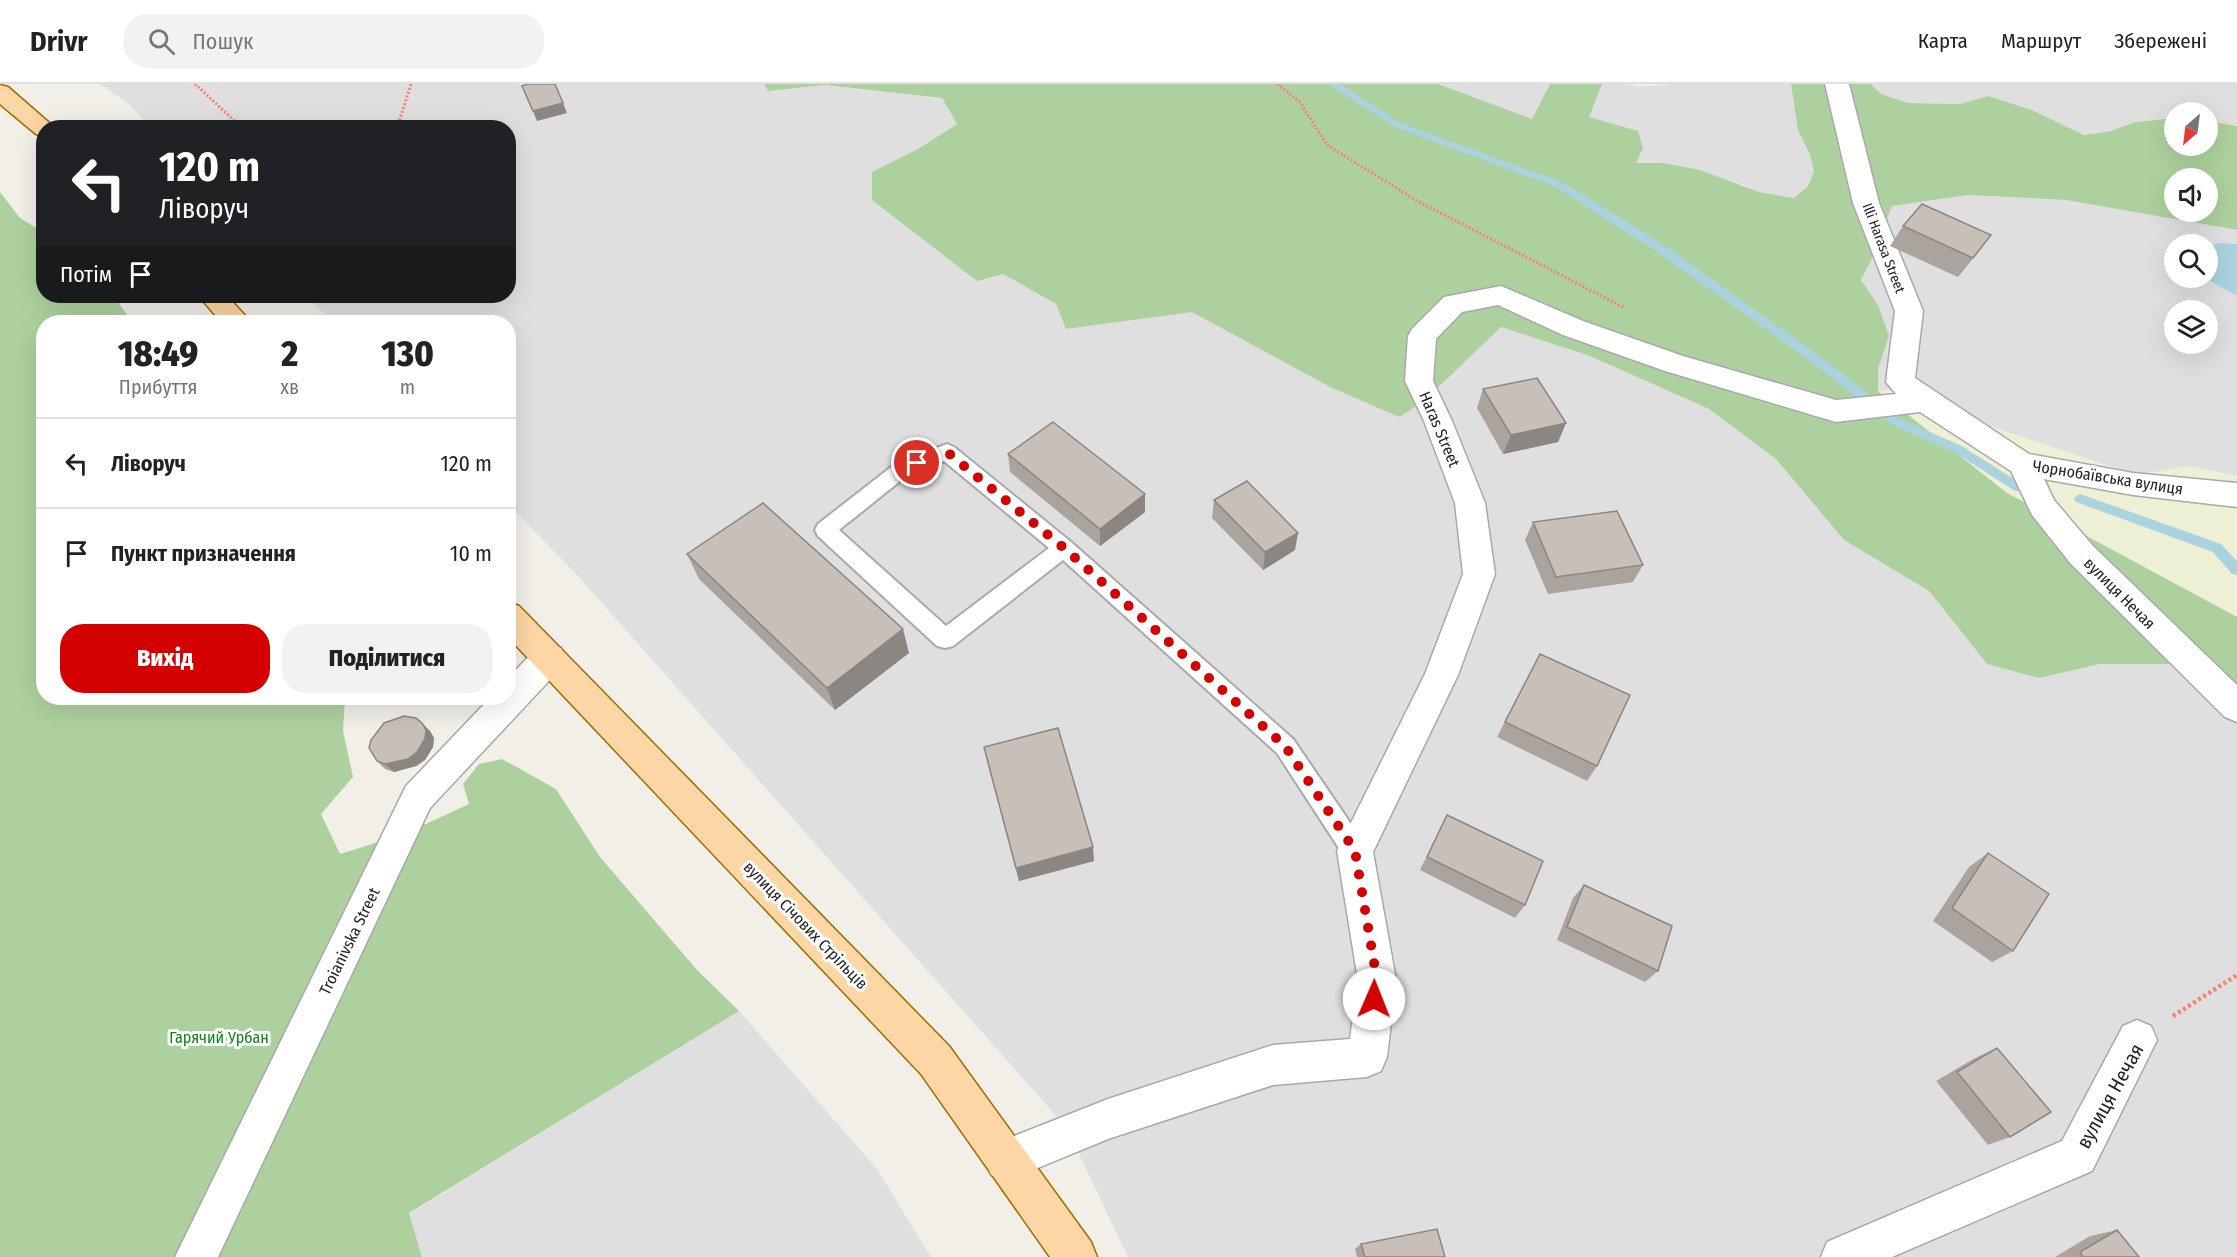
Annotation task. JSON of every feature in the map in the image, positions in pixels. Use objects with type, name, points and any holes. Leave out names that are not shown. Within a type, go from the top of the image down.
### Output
[{"type":"main road","points":[[0,92],[36,122]]},
{"type":"main road","points":[[219,303],[230,315]]},
{"type":"main road","name":"вулиця Січових Стрільців","points":[[516,623],[935,1060],[1076,1257]]},
{"type":"street","name":"Illi Harasa Street","points":[[1837,84],[1866,203],[1909,312],[1900,382],[1925,401]]},
{"type":"street","name":"Haras Street","points":[[1355,851],[1441,675],[1479,574],[1470,503],[1438,421],[1419,381],[1422,336],[1454,304],[1501,296],[1573,328],[1675,364],[1836,411],[1925,401]]},
{"type":"street","name":"Чорнобаївська вулиця","points":[[1925,401],[2022,464],[2133,484],[2237,495]]},
{"type":"street","name":"вулиця Нечая","points":[[2022,464],[2043,507],[2082,555],[2237,707]]},
{"type":"street","name":"Troianivska Street","points":[[516,693],[549,658]]},
{"type":"street","name":"Troianivska Street","points":[[196,1257],[418,797],[505,705]]},
{"type":"street","points":[[1006,1160],[1108,1119],[1273,1065],[1367,1057],[1377,980],[1355,851]]},
{"type":"street","name":"вулиця Нечая","points":[[1842,1257],[2077,1156],[2137,1040]]},
{"type":"lane","points":[[1064,548],[945,639],[825,530],[902,469],[947,452],[1064,548],[1285,746],[1355,851]]},
{"type":"path","points":[[195,84],[233,120]]},
{"type":"path","points":[[400,120],[411,84]]},
{"type":"path","points":[[1276,84],[1300,102],[1327,145],[1419,201],[1626,308]]},
{"type":"path","name":"вулиця Нечая","points":[[2137,1040],[2237,975]]},
{"type":"shaded area","points":[[100,84],[764,84],[768,91],[825,85],[942,98],[957,124],[918,149],[1003,274],[1056,304],[1066,329],[1192,311],[1330,387],[1399,417],[1501,327],[1590,356],[1709,409],[1776,459],[1844,540],[1929,591],[1987,664],[2039,678],[2100,664],[2170,664],[2237,697],[2237,1257],[1128,1257],[1066,1127],[578,576],[516,512],[516,315],[325,315],[313,303],[516,303],[516,120],[144,120],[130,105]]},
{"type":"shaded area","points":[[1438,84],[1550,84],[1532,120]]},
{"type":"shaded area","points":[[1602,84],[1625,84],[1639,87],[1670,84],[1791,84],[1798,130],[1810,155],[1814,171],[1808,186],[1794,198],[1759,192],[1744,185],[1663,163],[1636,163],[1588,117]]},
{"type":"shaded area","points":[[1871,84],[2237,84],[2237,126],[2218,123],[2218,102],[2164,102],[2164,119],[2135,122],[2111,131],[2084,135],[2032,110],[1988,96],[1960,104],[1908,103],[1881,94]]},
{"type":"shaded area","points":[[1968,195],[2066,200],[2164,217],[2164,222],[2191,222],[2237,230],[2237,244],[2218,244],[2218,234],[2164,234],[2164,288],[2218,288],[2218,286],[2237,296],[2237,476],[2189,466],[2136,475],[1968,419],[1929,387],[1878,391],[1878,369],[1889,336],[1861,280],[1871,261],[1892,206]]},
{"type":"shaded area","points":[[739,1011],[877,1169],[931,1257],[422,1257],[409,1214]]},
{"type":"green space","points":[[764,84],[1438,84],[1532,119],[1550,84],[1602,84],[1589,117],[1638,131],[1643,148],[1636,163],[1663,163],[1700,170],[1759,192],[1794,198],[1808,186],[1814,171],[1810,155],[1798,130],[1791,84],[1871,84],[1881,94],[1908,103],[1960,104],[1988,96],[2032,110],[2084,135],[2111,131],[2135,122],[2164,119],[2164,156],[2218,156],[2218,123],[2237,126],[2237,230],[2191,222],[2218,222],[2218,168],[2164,168],[2164,217],[2066,200],[1968,195],[1892,206],[1871,261],[1861,280],[1878,305],[1889,336],[1878,369],[1878,391],[2007,493],[2237,617],[2237,697],[2170,664],[2100,664],[2039,678],[1987,664],[1929,591],[1844,540],[1776,459],[1709,409],[1590,356],[1501,327],[1424,401],[1399,417],[1330,387],[1192,312],[1066,329],[1056,304],[1003,274],[977,281],[872,200],[872,172],[918,149],[957,124],[942,98],[825,85],[768,91]]},
{"type":"green space","name":"Гарячий Урбан","points":[[0,192],[20,218],[36,228],[36,303],[119,303],[127,315],[36,315],[36,705],[345,705],[343,731],[353,777],[321,814],[340,854],[404,834],[469,804],[463,784],[479,764],[502,759],[556,789],[600,857],[697,970],[739,1011],[409,1213],[422,1257],[0,1257]]},
{"type":"green space","points":[[1929,387],[1968,419],[2136,475],[2189,466],[2237,476],[2237,617],[2007,493],[1878,391]]},
{"type":"water","points":[[2218,244],[2237,244],[2237,296],[2218,286]]},
{"type":"building","points":[[555,84],[563,103],[533,111],[522,86]]},
{"type":"building","points":[[1922,204],[1991,235],[1973,258],[1903,226]]},
{"type":"building","points":[[1537,378],[1566,423],[1511,435],[1483,389]]},
{"type":"building","points":[[1053,422],[1145,494],[1100,529],[1008,454]]},
{"type":"building","points":[[1247,481],[1298,533],[1265,552],[1214,500]]},
{"type":"building","points":[[763,503],[903,629],[827,688],[687,554]]},
{"type":"building","points":[[1617,511],[1643,565],[1556,577],[1533,522]]},
{"type":"building","points":[[1540,654],[1630,695],[1597,766],[1505,722]]},
{"type":"building","points":[[404,716],[416,718],[422,723],[426,730],[425,739],[417,752],[408,759],[385,764],[377,761],[369,748],[371,740],[384,723]]},
{"type":"building","points":[[1058,728],[1093,847],[1016,868],[984,747]]},
{"type":"building","points":[[1447,815],[1543,861],[1525,905],[1427,857]]},
{"type":"building","points":[[1988,853],[2049,894],[2013,951],[1952,908]]},
{"type":"building","points":[[1584,885],[1672,926],[1658,971],[1567,927]]},
{"type":"building","points":[[1997,1048],[2051,1112],[2010,1137],[1957,1072]]},
{"type":"building","points":[[1437,1229],[1445,1257],[1365,1257],[1361,1244]]},
{"type":"building","points":[[2117,1230],[2139,1257],[2083,1257],[2080,1252]]},
{"type":"waterway","points":[[1333,84],[1398,125],[1560,185],[1660,248],[1813,357],[1896,422],[1958,449],[2019,488]]},
{"type":"waterway","points":[[2080,499],[2217,548],[2237,570]]},
{"type":"route","points":[[917,463],[947,452],[1064,548],[1285,746],[1355,851],[1377,980],[1374,999]]}]
